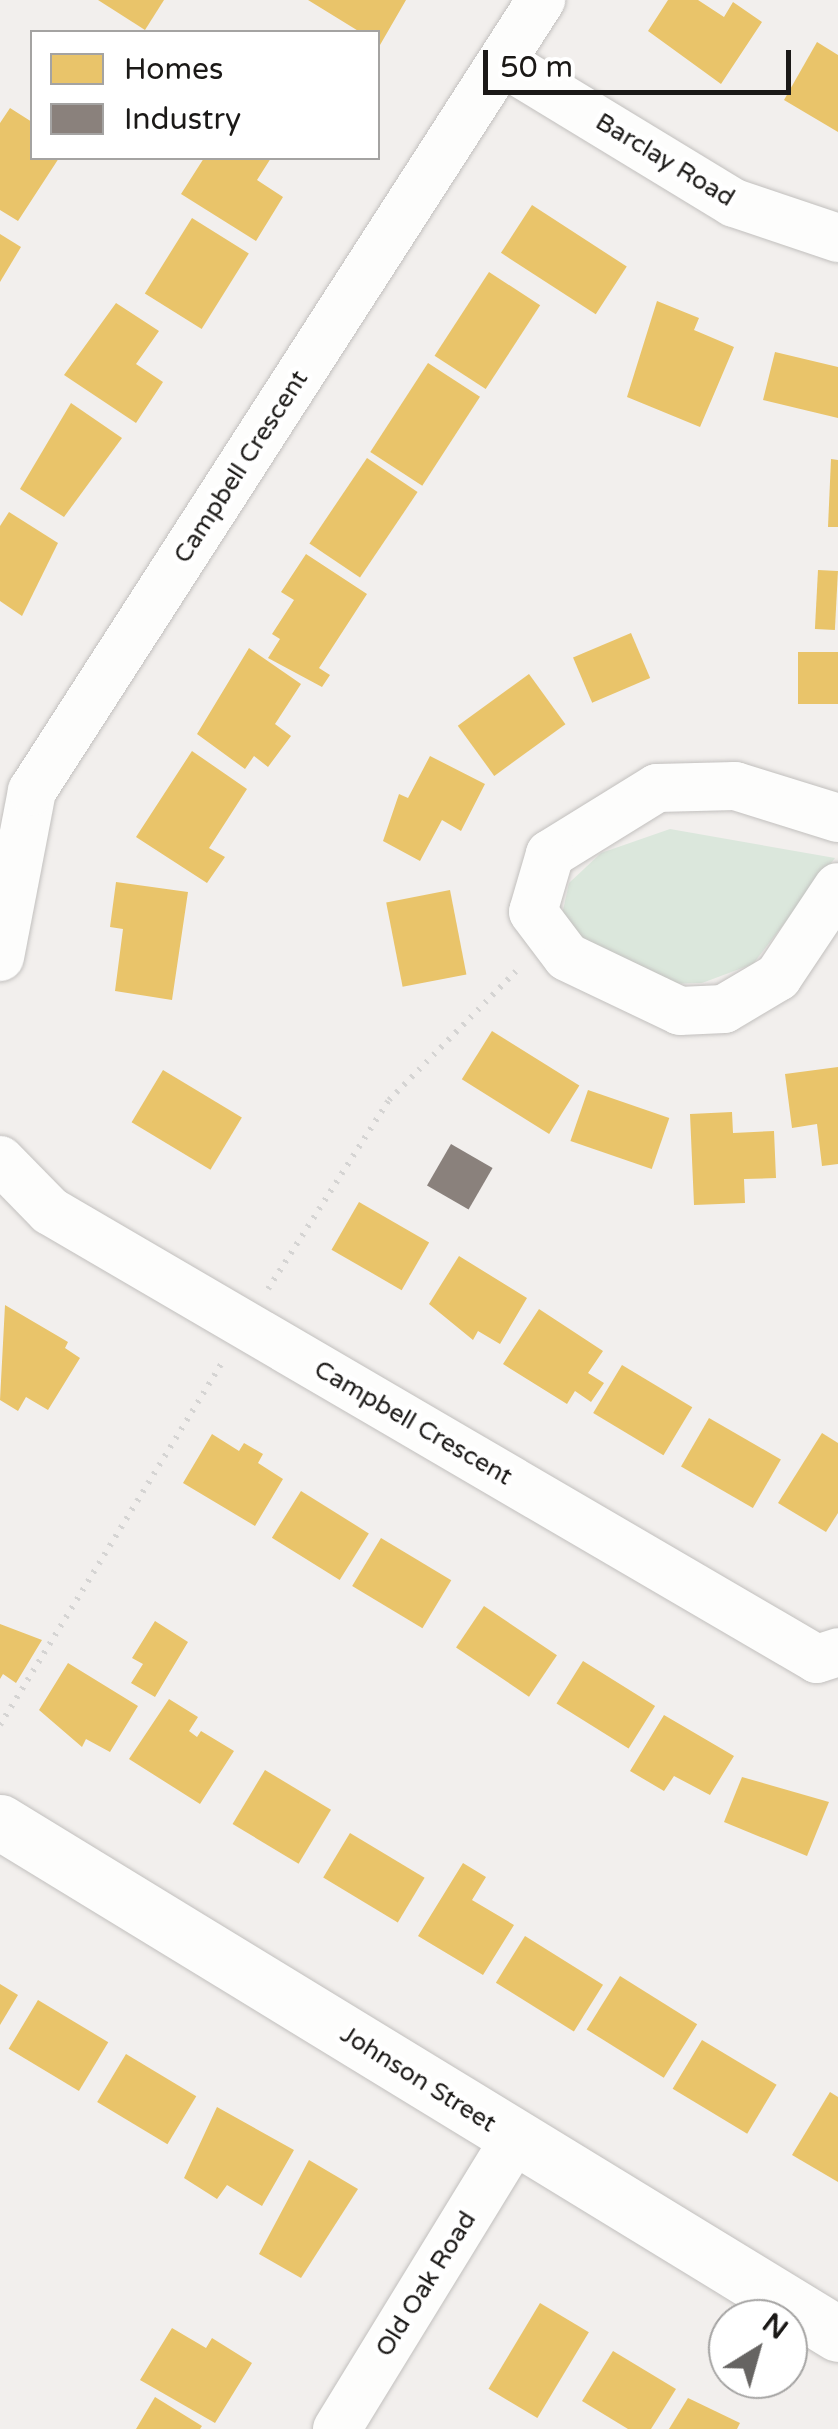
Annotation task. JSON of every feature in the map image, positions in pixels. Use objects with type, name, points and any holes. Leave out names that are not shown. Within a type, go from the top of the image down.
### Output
[{"type":"street","name":"Campbell Crescent","points":[[0,957],[32,792],[541,0]]},
{"type":"street","name":"Barclay Road","points":[[502,62],[734,203],[838,238]]},
{"type":"street","points":[[838,818],[735,786],[657,788],[550,854],[534,912],[567,957],[680,1012],[724,1009],[778,976],[838,887]]},
{"type":"street","name":"Campbell Crescent","points":[[0,1160],[50,1211],[817,1660],[838,1652]]},
{"type":"street","name":"Johnson Street","points":[[0,1822],[838,2334]]},
{"type":"street","name":"Old Oak Road","points":[[337,2429],[515,2138]]},
{"type":"shaded area","points":[[670,829],[835,858],[753,964],[702,983],[658,984],[560,924],[569,883],[601,853]]},
{"type":"building: Homes","points":[[98,0],[164,0],[145,30]]},
{"type":"building: Homes","points":[[308,0],[406,0],[380,45],[380,30],[357,30]]},
{"type":"building: Homes","points":[[668,0],[698,0],[724,17],[733,2],[762,22],[721,84],[648,31]]},
{"type":"building: Homes","points":[[817,42],[838,55],[838,132],[784,100]]},
{"type":"building: Homes","points":[[10,108],[30,121],[30,160],[58,160],[18,221],[0,210],[0,123]]},
{"type":"building: Homes","points":[[203,160],[270,160],[257,180],[283,197],[256,241],[181,194]]},
{"type":"building: Homes","points":[[532,205],[627,267],[596,314],[501,253]]},
{"type":"building: Homes","points":[[192,218],[249,254],[202,329],[145,293]]},
{"type":"building: Homes","points":[[0,234],[21,247],[0,282]]},
{"type":"building: Homes","points":[[489,272],[540,305],[486,389],[435,356]]},
{"type":"building: Homes","points":[[657,301],[699,318],[694,330],[734,347],[700,427],[627,397]]},
{"type":"building: Homes","points":[[116,303],[159,331],[136,364],[163,382],[136,423],[64,375]]},
{"type":"building: Homes","points":[[775,352],[838,367],[838,418],[763,400]]},
{"type":"building: Homes","points":[[428,363],[480,397],[422,486],[370,452]]},
{"type":"building: Homes","points":[[71,403],[122,438],[64,517],[20,489]]},
{"type":"building: Homes","points":[[367,458],[418,492],[360,578],[309,543]]},
{"type":"building: Homes","points":[[831,459],[838,460],[838,527],[828,527]]},
{"type":"building: Homes","points":[[9,512],[58,543],[22,616],[0,601],[0,526]]},
{"type":"building: Homes","points":[[306,554],[367,594],[319,668],[330,675],[322,687],[268,658],[280,639],[272,634],[294,600],[281,592]]},
{"type":"building: Homes","points":[[818,570],[838,571],[835,630],[815,629]]},
{"type":"building: Homes","points":[[631,633],[650,678],[592,703],[573,658]]},
{"type":"building: Homes","points":[[249,648],[301,684],[275,724],[291,736],[268,767],[254,756],[245,769],[197,734]]},
{"type":"building: Homes","points":[[798,652],[838,652],[838,704],[798,704]]},
{"type":"building: Homes","points":[[529,674],[565,724],[494,776],[458,726]]},
{"type":"building: Homes","points":[[192,751],[247,789],[209,848],[225,857],[207,883],[136,837]]},
{"type":"building: Homes","points":[[430,756],[485,784],[461,831],[442,820],[420,861],[383,841],[399,794],[408,798]]},
{"type":"building: Homes","points":[[116,882],[188,892],[172,1000],[115,991],[123,929],[110,927]]},
{"type":"building: Homes","points":[[450,890],[466,974],[403,987],[386,902]]},
{"type":"building: Homes","points":[[492,1031],[579,1086],[549,1134],[462,1079]]},
{"type":"building: Homes","points":[[838,1067],[838,1164],[822,1166],[817,1124],[792,1128],[785,1074]]},
{"type":"building: Homes","points":[[163,1070],[242,1117],[210,1170],[132,1122]]},
{"type":"building: Homes","points":[[588,1090],[669,1118],[652,1169],[570,1141]]},
{"type":"building: Homes","points":[[732,1112],[733,1133],[774,1131],[776,1178],[744,1179],[745,1203],[694,1205],[690,1114]]},
{"type":"building: Homes","points":[[359,1202],[429,1242],[402,1290],[332,1250]]},
{"type":"building: Homes","points":[[459,1256],[527,1298],[500,1344],[478,1331],[473,1340],[429,1304]]},
{"type":"building: Homes","points":[[5,1305],[68,1342],[65,1348],[80,1358],[48,1410],[26,1397],[18,1411],[0,1400]]},
{"type":"building: Homes","points":[[539,1309],[603,1351],[588,1373],[604,1383],[591,1402],[575,1391],[567,1404],[503,1364]]},
{"type":"building: Homes","points":[[622,1365],[692,1407],[663,1455],[593,1413]]},
{"type":"building: Homes","points":[[709,1418],[781,1460],[753,1508],[681,1466]]},
{"type":"building: Homes","points":[[822,1433],[838,1443],[838,1513],[826,1532],[778,1503]]},
{"type":"building: Homes","points":[[212,1434],[239,1451],[244,1443],[263,1454],[258,1463],[283,1479],[255,1526],[183,1483]]},
{"type":"building: Homes","points":[[301,1491],[369,1533],[340,1580],[272,1538]]},
{"type":"building: Homes","points":[[381,1538],[451,1580],[422,1628],[352,1586]]},
{"type":"building: Homes","points":[[484,1606],[557,1655],[529,1697],[456,1647]]},
{"type":"building: Homes","points":[[155,1621],[188,1642],[155,1697],[131,1683],[143,1664],[132,1658]]},
{"type":"building: Homes","points":[[0,1624],[42,1640],[16,1683],[3,1674],[0,1679]]},
{"type":"building: Homes","points":[[583,1661],[655,1706],[629,1748],[557,1703]]},
{"type":"building: Homes","points":[[68,1663],[138,1706],[110,1752],[86,1739],[82,1747],[39,1710]]},
{"type":"building: Homes","points":[[169,1699],[198,1717],[189,1731],[197,1737],[201,1731],[234,1751],[200,1804],[129,1759]]},
{"type":"building: Homes","points":[[664,1715],[734,1756],[710,1795],[674,1776],[664,1791],[630,1771]]},
{"type":"building: Homes","points":[[265,1770],[331,1810],[299,1864],[233,1824]]},
{"type":"building: Homes","points":[[742,1777],[829,1802],[807,1856],[724,1822]]},
{"type":"building: Homes","points":[[350,1833],[425,1878],[398,1922],[323,1878]]},
{"type":"building: Homes","points":[[463,1863],[486,1877],[472,1900],[514,1925],[483,1975],[418,1936]]},
{"type":"building: Homes","points":[[525,1936],[603,1985],[574,2031],[496,1983]]},
{"type":"building: Homes","points":[[620,1976],[697,2024],[664,2078],[587,2029]]},
{"type":"building: Homes","points":[[0,1984],[18,1995],[0,2025]]},
{"type":"building: Homes","points":[[38,2000],[108,2042],[79,2091],[9,2049]]},
{"type":"building: Homes","points":[[702,2040],[777,2085],[747,2134],[673,2089]]},
{"type":"building: Homes","points":[[126,2054],[196,2096],[167,2144],[97,2102]]},
{"type":"building: Homes","points":[[830,2092],[838,2097],[838,2182],[792,2155]]},
{"type":"building: Homes","points":[[217,2107],[294,2150],[262,2206],[227,2185],[217,2199],[184,2178]]},
{"type":"building: Homes","points":[[309,2160],[358,2189],[301,2278],[259,2254]]},
{"type":"building: Homes","points":[[540,2303],[589,2332],[537,2418],[488,2389]]},
{"type":"building: Homes","points":[[172,2328],[206,2348],[212,2338],[252,2363],[215,2423],[140,2380]]},
{"type":"building: Homes","points":[[613,2351],[676,2389],[651,2429],[628,2429],[582,2401]]},
{"type":"building: Homes","points":[[155,2397],[202,2426],[136,2429]]},
{"type":"building: Homes","points":[[688,2398],[740,2423],[737,2429],[669,2429]]},
{"type":"building: Industry","points":[[451,1144],[493,1168],[469,1210],[427,1186]]}]
